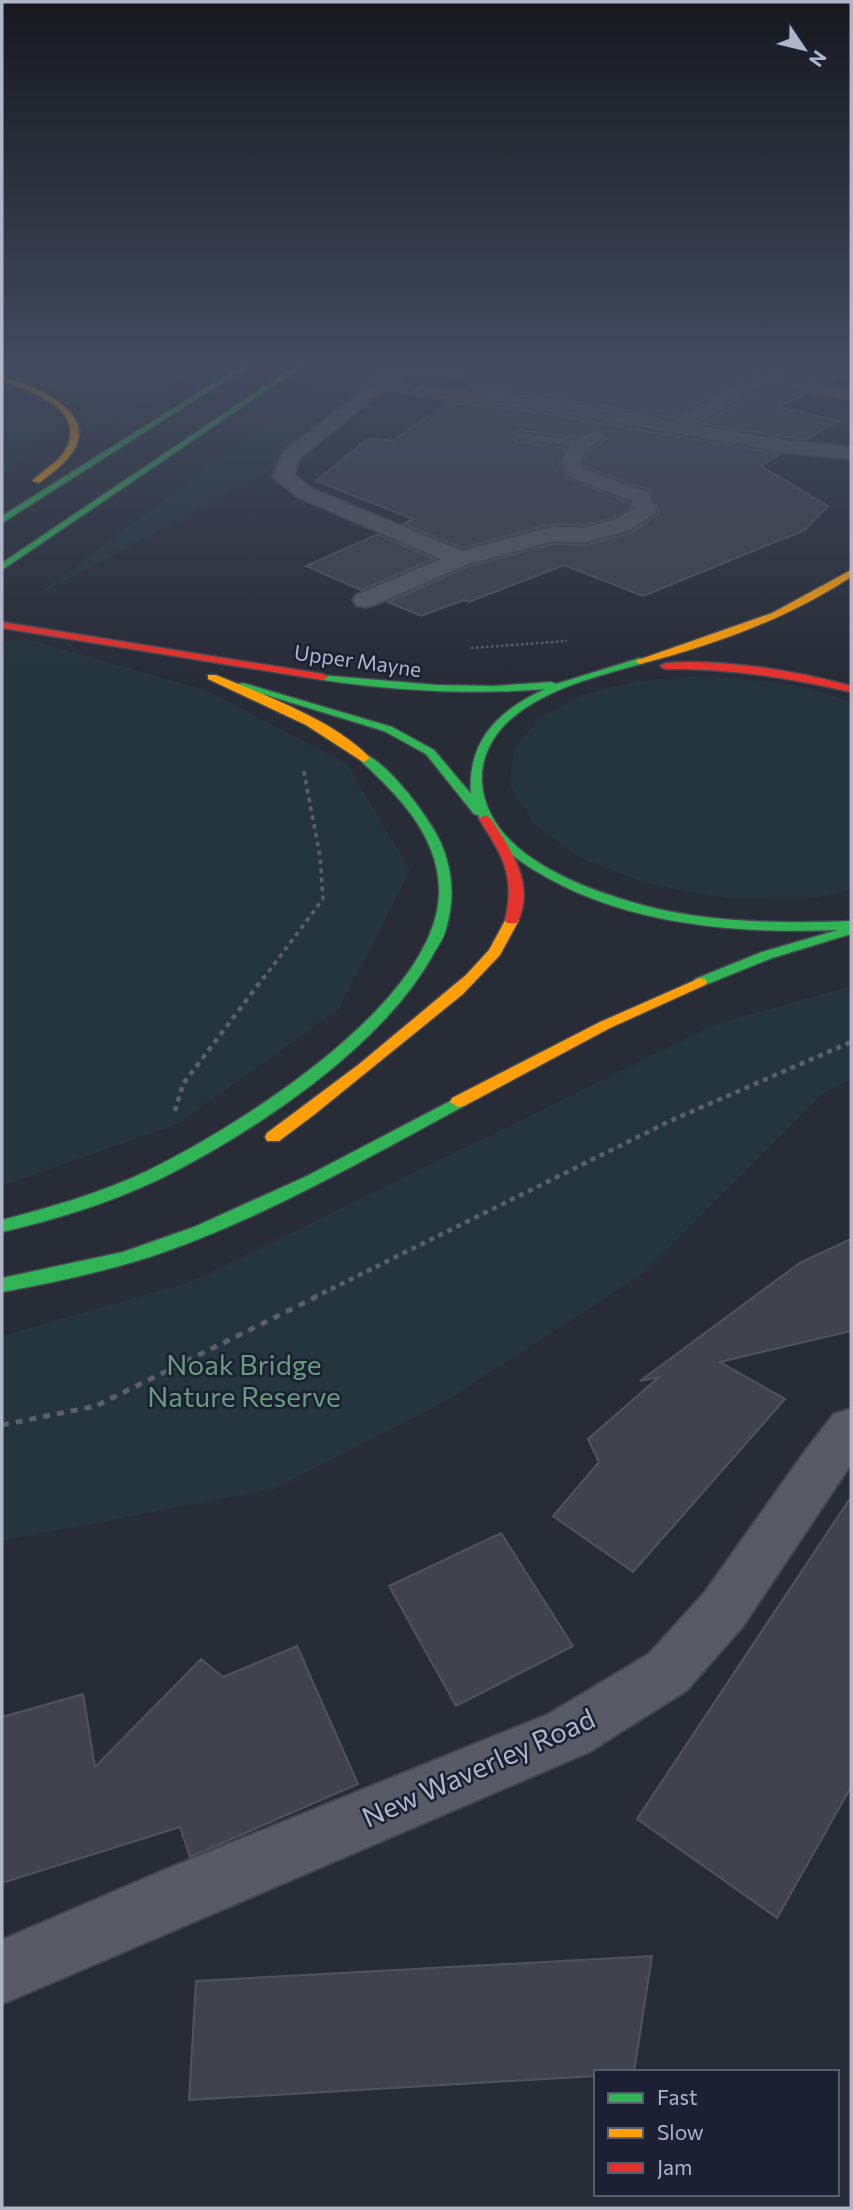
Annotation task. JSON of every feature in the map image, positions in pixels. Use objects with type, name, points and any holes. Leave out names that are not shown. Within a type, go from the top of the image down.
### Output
[{"type":"main road","points":[[2,509],[55,468]]},
{"type":"main road","points":[[2,520],[84,468]]},
{"type":"main road","points":[[3,566],[148,468]]},
{"type":"main road","points":[[261,1143],[327,1098],[402,1038],[464,986],[503,942],[513,915],[518,887],[512,862],[485,819],[475,794],[473,773],[486,739],[500,722],[521,707],[571,683],[771,619],[806,603],[851,573]]},
{"type":"main road","name":"Upper Mayne","points":[[2,625],[110,645],[436,692],[513,690],[600,674]]},
{"type":"main road","name":"Upper Mayne","points":[[110,645],[388,729],[430,752],[485,819]]},
{"type":"main road","points":[[600,674],[702,664],[789,673],[851,688]]},
{"type":"main road","points":[[2,1228],[101,1196],[154,1175],[263,1111],[325,1066],[378,1017],[411,982],[434,947],[443,921],[446,892],[441,861],[430,833],[403,792],[383,772],[354,750],[272,701],[212,677]]},
{"type":"main road","points":[[485,819],[506,843],[529,863],[566,883],[603,898],[648,911],[726,924],[851,927]]},
{"type":"main road","points":[[2,1284],[41,1280],[144,1254],[274,1199],[604,1025],[742,964],[851,927]]},
{"type":"main road","points":[[2,1228],[90,1216],[136,1200]]},
{"type":"street","points":[[286,468],[283,477],[305,493],[460,559]]},
{"type":"street","points":[[365,600],[460,559],[552,534],[584,536],[622,525],[645,512],[642,497],[576,473],[573,468]]},
{"type":"street","name":"New Waverley Road","points":[[2,1972],[162,1902],[569,1733],[668,1672],[724,1609],[823,1464],[851,1428]]},
{"type":"path","points":[[461,649],[578,639]]},
{"type":"path","points":[[154,1175],[183,1084],[323,899],[320,856],[302,757],[272,701]]},
{"type":"path","points":[[2,1425],[96,1406],[670,1121],[851,1042]]},
{"type":"green space","points":[[2,468],[11,468],[9,472],[2,478]]},
{"type":"green space","points":[[206,468],[272,468],[262,476],[36,596]]},
{"type":"green space","points":[[27,639],[208,691],[346,763],[410,870],[339,1009],[178,1124],[2,1186],[2,642]]},
{"type":"green space","points":[[701,676],[796,686],[851,702],[851,890],[813,898],[731,899],[649,884],[580,858],[533,823],[510,786],[513,750],[538,719],[581,695],[637,681]]},
{"type":"green space","name":"Noak Bridge Nature Reserve","points":[[851,986],[851,1079],[822,1094],[647,1271],[446,1401],[274,1489],[2,1541],[2,1336],[195,1280],[716,1024]]},
{"type":"building","points":[[332,468],[561,468],[567,478],[630,503],[631,508],[613,518],[584,525],[551,524],[462,548],[403,524],[413,519],[316,481]]},
{"type":"building","points":[[589,468],[765,468],[828,506],[805,530],[643,596],[564,565],[469,602],[464,600],[421,616],[388,602],[469,566],[553,544],[586,545],[631,533],[659,513],[650,491]]},
{"type":"building","points":[[378,534],[434,559],[361,590],[306,566]]},
{"type":"building","points":[[851,1239],[851,1331],[720,1362],[785,1399],[633,1572],[553,1516],[599,1462],[588,1439],[659,1377],[640,1381],[801,1262]]},
{"type":"building","points":[[851,1497],[851,1787],[777,1918],[637,1819]]},
{"type":"building","points":[[501,1533],[573,1646],[456,1706],[389,1586]]},
{"type":"building","points":[[297,1646],[358,1784],[190,1857],[180,1827],[2,1883],[2,1717],[83,1694],[95,1767],[201,1659],[223,1677]]},
{"type":"building","points":[[652,1956],[634,2070],[594,2070],[594,2076],[189,2100],[196,1981]]},
{"type":"traffic: fast","points":[[2,520],[84,468]]},
{"type":"traffic: fast","points":[[2,567],[148,468]]},
{"type":"traffic: fast","points":[[640,661],[554,689],[522,706],[502,722],[482,749],[475,774],[477,799],[487,821],[503,841],[548,873],[619,903],[676,917],[734,924],[851,925]]},
{"type":"traffic: fast","points":[[323,677],[437,688],[494,689],[551,685]]},
{"type":"traffic: fast","points":[[239,685],[388,729],[430,752],[478,811]]},
{"type":"traffic: fast","points":[[2,1226],[116,1191],[153,1175],[236,1128],[334,1058],[379,1017],[415,974],[439,931],[446,889],[443,869],[429,832],[419,816],[394,785],[364,758]]},
{"type":"traffic: fast","points":[[700,982],[767,955],[851,930]]},
{"type":"traffic: fast","points":[[2,1285],[123,1258],[200,1231],[313,1180],[458,1102]]},
{"type":"traffic: slow","points":[[36,481],[53,468]]},
{"type":"traffic: slow","points":[[640,661],[749,626],[801,603],[851,573]]},
{"type":"traffic: slow","points":[[212,677],[310,722],[364,758]]},
{"type":"traffic: slow","points":[[273,1137],[458,991],[495,952],[512,920]]},
{"type":"traffic: slow","points":[[458,1102],[605,1025],[700,982]]},
{"type":"traffic: jam","points":[[2,625],[323,677]]},
{"type":"traffic: jam","points":[[665,666],[759,670],[805,677],[851,689]]},
{"type":"traffic: jam","points":[[485,819],[507,855],[516,878],[516,905],[512,920]]}]
